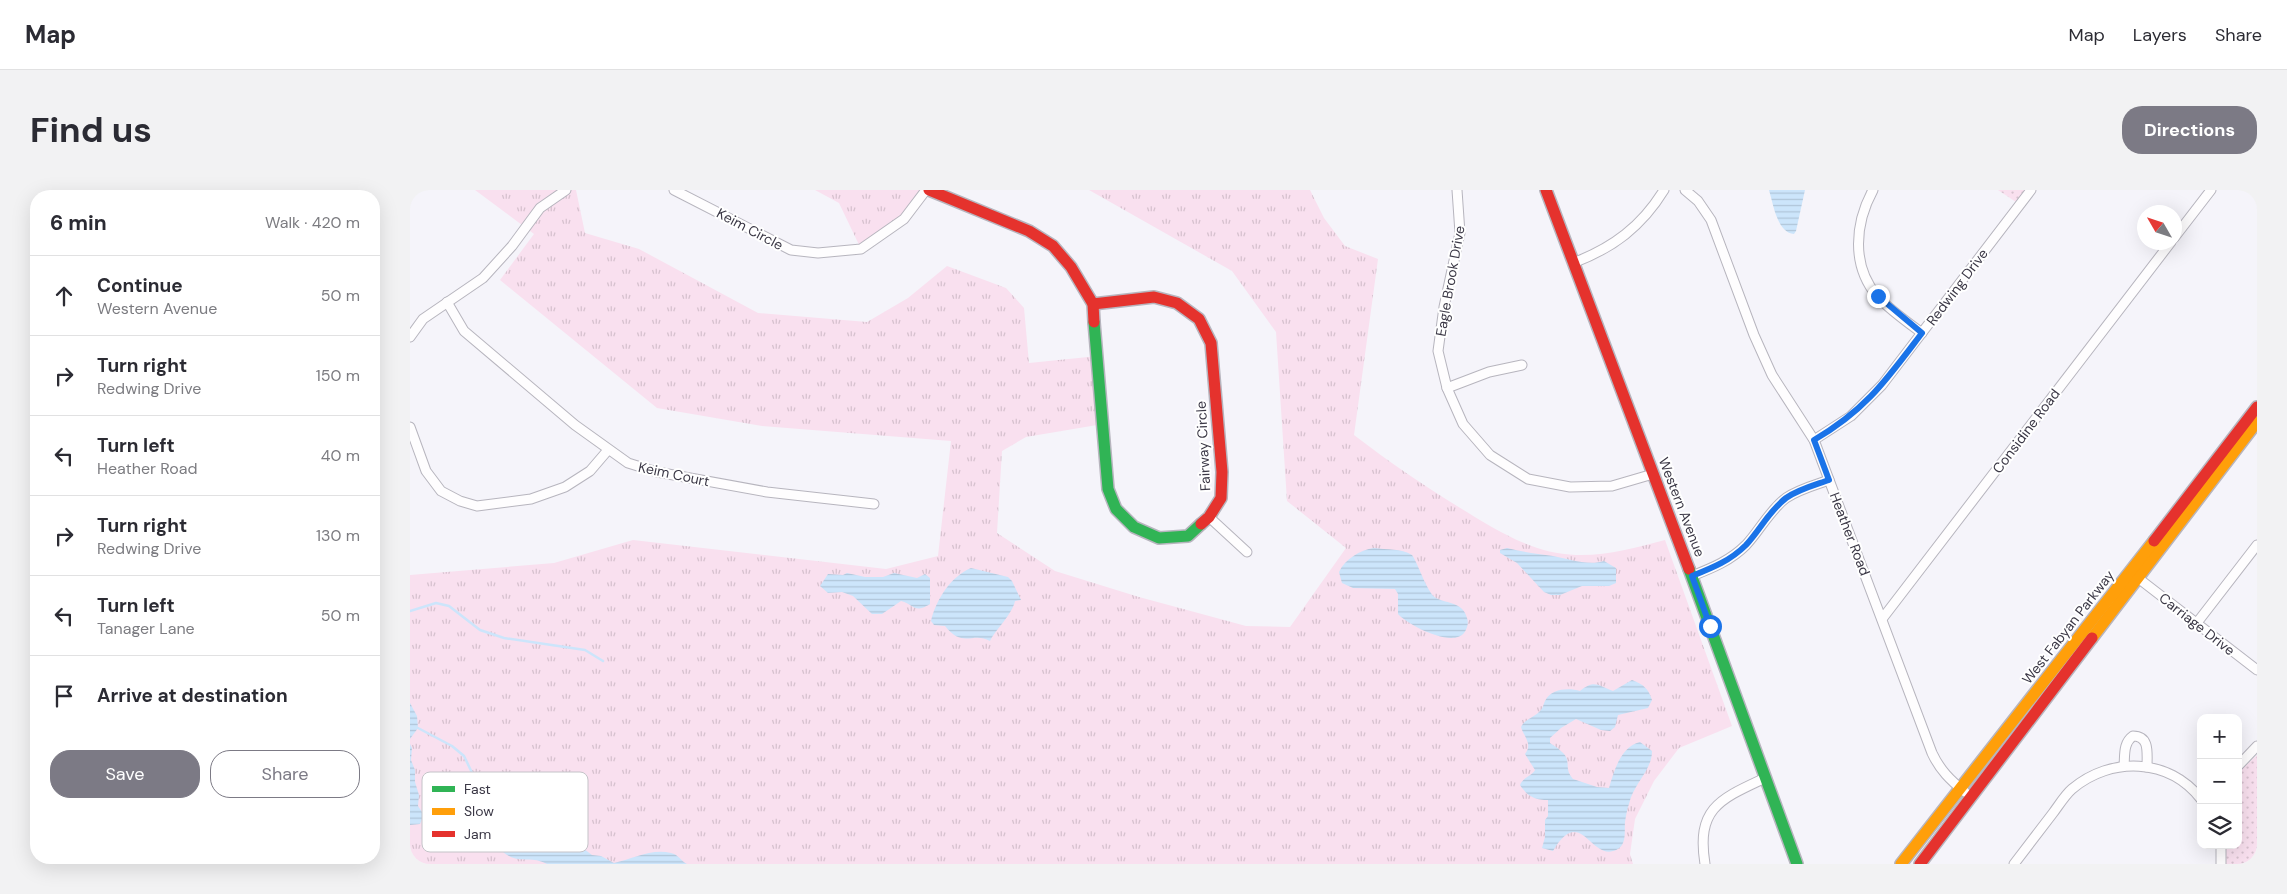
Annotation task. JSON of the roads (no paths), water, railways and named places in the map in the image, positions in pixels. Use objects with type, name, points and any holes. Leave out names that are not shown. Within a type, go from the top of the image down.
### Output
[{"type":"street","points":[[411,333],[423,320],[483,278],[512,246],[540,208],[566,190]]},
{"type":"street","name":"Keim Circle","points":[[674,190],[791,250],[818,253],[861,250],[904,220],[927,190]]},
{"type":"street","name":"Fairway Circle","points":[[927,190],[1029,231],[1053,246],[1071,267],[1093,304],[1108,489],[1116,509],[1134,527],[1159,538],[1188,536],[1209,517],[1221,498],[1222,472],[1211,343],[1199,320],[1176,303],[1154,297],[1093,304]]},
{"type":"street","name":"Eagle Brook Drive","points":[[1458,190],[1460,233],[1444,307],[1438,351],[1447,388],[1463,424],[1490,456],[1528,479],[1570,487],[1612,486],[1653,474]]},
{"type":"street","name":"Western Avenue","points":[[1546,190],[1692,576],[1797,864]]},
{"type":"street","points":[[1574,263],[1604,250],[1629,233],[1652,209],[1664,190]]},
{"type":"street","name":"Heather Road","points":[[1685,190],[1698,201],[1711,220],[1754,335],[1772,375],[1814,440],[1932,752],[1948,778],[1972,797]]},
{"type":"street","points":[[1874,190],[1866,204],[1859,227],[1858,244],[1864,272],[1878,296],[1922,333]]},
{"type":"street","name":"Redwing Drive","points":[[1814,440],[1851,416],[1868,402],[2031,190]]},
{"type":"street","points":[[2182,228],[2211,190]]},
{"type":"street","name":"Considine Road","points":[[1882,619],[2165,250]]},
{"type":"street","name":"Keim Court","points":[[447,302],[464,331],[575,425],[628,463],[657,472],[767,492],[874,504]]},
{"type":"street","points":[[1447,388],[1489,372],[1522,365]]},
{"type":"street","name":"West Fabyan Parkway","points":[[1901,864],[2090,625],[2257,407]]},
{"type":"street","name":"West Fabyan Parkway","points":[[1920,864],[2257,422]]},
{"type":"street","points":[[410,427],[426,471],[441,491],[460,501],[478,506],[531,499],[565,487],[590,471],[608,450]]},
{"type":"street","points":[[1692,576],[1732,558],[1746,545],[1768,516],[1786,499],[1799,491],[1829,480]]},
{"type":"street","points":[[1209,517],[1247,552]]},
{"type":"street","points":[[2196,624],[2257,546]]},
{"type":"street","name":"Carriage Drive","points":[[2138,578],[2257,670]]},
{"type":"street","points":[[2124,766],[2128,739],[2133,736],[2140,736],[2145,740],[2147,747],[2147,766]]},
{"type":"street","points":[[2242,762],[2257,746]]},
{"type":"street","points":[[2014,864],[2071,789],[2096,773],[2109,768],[2147,766],[2181,780],[2197,795]]},
{"type":"street","points":[[1705,864],[1702,846],[1705,823],[1714,807],[1731,794],[1765,778]]},
{"type":"street","points":[[2221,849],[2221,864]]},
{"type":"water","points":[[1769,190],[1805,190],[1794,234],[1783,229],[1774,209]]},
{"type":"water","points":[[1374,548],[1399,550],[1412,555],[1426,585],[1433,595],[1436,598],[1459,606],[1465,613],[1468,624],[1464,633],[1458,637],[1450,638],[1440,636],[1420,629],[1403,619],[1398,614],[1398,594],[1395,589],[1353,588],[1342,583],[1339,572],[1345,563],[1358,553]]},
{"type":"water","points":[[1507,548],[1592,563],[1604,561],[1616,568],[1616,583],[1609,586],[1582,586],[1560,595],[1551,595],[1544,592],[1517,563],[1500,553],[1500,550]]},
{"type":"water","points":[[971,568],[1008,577],[1012,581],[1021,600],[1015,601],[1011,612],[990,641],[984,638],[957,637],[945,626],[934,625],[931,621],[940,597],[950,583]]},
{"type":"water","points":[[847,573],[865,577],[883,577],[894,573],[917,578],[925,574],[930,578],[930,604],[925,607],[915,608],[901,601],[882,614],[872,614],[853,596],[842,592],[828,593],[820,586],[828,574],[843,575]]},
{"type":"water","points":[[1632,680],[1643,685],[1649,693],[1652,700],[1648,708],[1618,715],[1615,727],[1610,731],[1601,730],[1576,719],[1561,728],[1550,738],[1550,743],[1567,758],[1569,774],[1573,779],[1597,787],[1609,788],[1619,760],[1633,744],[1640,742],[1652,751],[1649,765],[1631,797],[1626,815],[1623,843],[1618,849],[1605,851],[1584,836],[1578,833],[1571,833],[1562,838],[1553,851],[1542,848],[1545,837],[1545,820],[1548,816],[1548,800],[1532,797],[1520,785],[1535,770],[1525,754],[1528,744],[1521,727],[1540,711],[1548,697],[1556,691],[1571,689],[1580,691],[1593,684],[1613,691]]},
{"type":"water","points":[[410,703],[417,716],[418,728],[410,739]]},
{"type":"water","points":[[410,744],[412,748],[411,760],[415,770],[415,782],[419,795],[418,806],[422,812],[422,820],[420,824],[410,825]]},
{"type":"water","points":[[503,852],[588,852],[614,863],[649,853],[664,852],[676,855],[687,864],[547,864],[537,860],[518,859]]},
{"type":"waterway","points":[[410,611],[436,603],[449,606],[480,630],[504,638],[585,650],[603,661]]},
{"type":"waterway","points":[[418,728],[452,746],[464,756],[472,772]]}]
